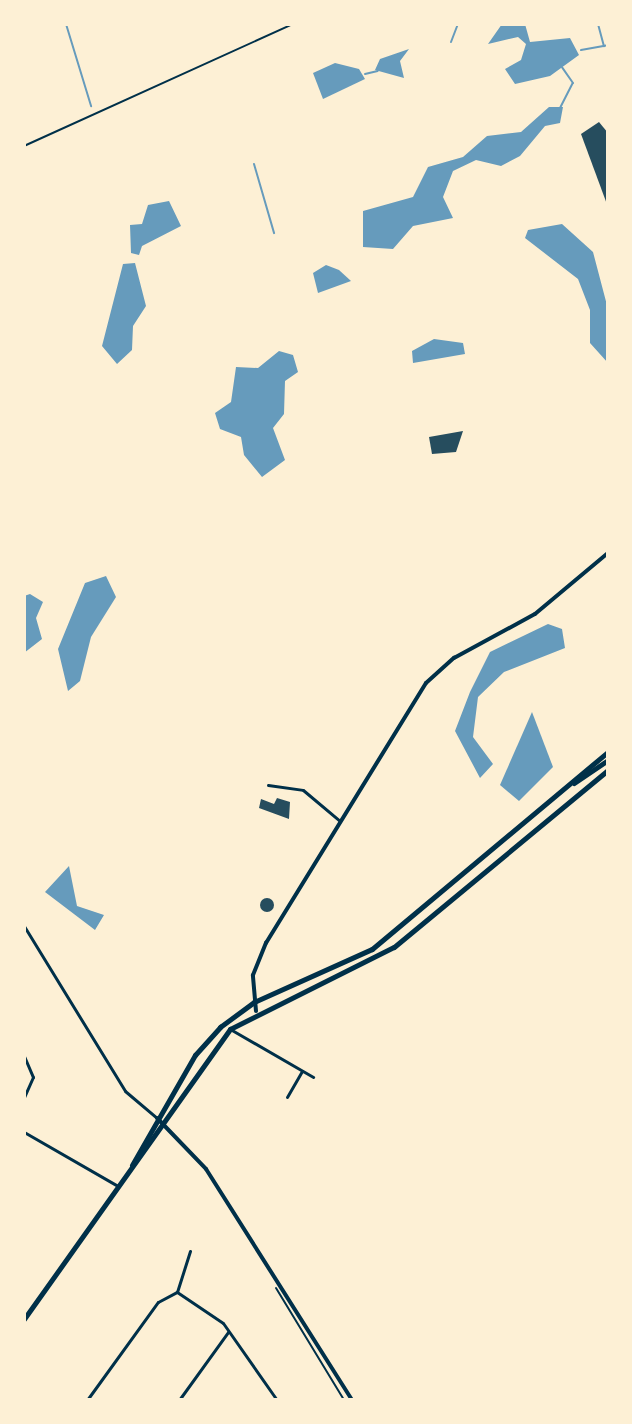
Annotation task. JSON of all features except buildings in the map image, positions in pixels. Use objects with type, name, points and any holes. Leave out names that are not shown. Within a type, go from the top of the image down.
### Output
[{"type":"highway","points":[[127,1177],[157,1118],[195,1055],[254,1002],[372,949],[608,752]]},
{"type":"highway","points":[[566,787],[608,760]]},
{"type":"highway","points":[[24,1319],[120,1188],[230,1029],[256,1011],[394,947],[608,770]]},
{"type":"street","points":[[256,1011],[253,975],[266,943],[426,683],[454,658],[535,614],[608,553]]},
{"type":"street","points":[[268,785],[303,790],[340,821]]},
{"type":"street","points":[[24,926],[125,1091],[164,1123],[206,1169],[352,1400]]},
{"type":"street","points":[[230,1029],[313,1077]]},
{"type":"street","points":[[24,1056],[33,1077],[24,1097]]},
{"type":"street","points":[[287,1097],[302,1071]]},
{"type":"street","points":[[24,1132],[120,1188]]},
{"type":"street","points":[[87,1400],[158,1302],[177,1292],[190,1251]]},
{"type":"street","points":[[177,1292],[229,1331],[277,1400]]},
{"type":"street","points":[[179,1400],[229,1331]]},
{"type":"lane","points":[[24,146],[293,24]]},
{"type":"path","points":[[273,1289],[344,1400]]},
{"type":"water","points":[[502,24],[525,24],[530,42],[570,38],[579,55],[550,76],[515,84],[505,69],[521,60],[526,44],[518,37],[488,44]]},
{"type":"water","points":[[409,49],[400,61],[404,78],[375,70],[380,59]]},
{"type":"water","points":[[335,63],[359,69],[365,79],[323,99],[313,73]]},
{"type":"water","points":[[549,107],[563,107],[560,123],[545,126],[520,156],[501,166],[476,160],[453,171],[443,197],[453,218],[413,226],[393,249],[363,247],[363,211],[413,197],[428,167],[463,157],[487,136],[521,132]]},
{"type":"water","points":[[169,201],[181,226],[142,246],[139,255],[131,253],[130,225],[142,224],[148,205]]},
{"type":"water","points":[[562,224],[593,252],[608,309],[608,363],[590,343],[590,310],[578,279],[525,238],[528,230]]},
{"type":"water","points":[[135,263],[146,306],[133,326],[132,350],[117,364],[102,346],[123,264]]},
{"type":"water","points":[[326,265],[339,270],[351,281],[318,293],[313,273]]},
{"type":"water","points":[[434,339],[463,343],[465,354],[413,363],[412,351]]},
{"type":"water","points":[[279,351],[293,355],[298,372],[285,381],[284,414],[273,428],[285,460],[262,477],[244,455],[241,437],[220,429],[215,413],[231,402],[236,367],[258,368]]},
{"type":"water","points":[[106,576],[116,597],[91,637],[80,681],[68,691],[58,649],[85,583]]},
{"type":"water","points":[[30,594],[43,602],[36,618],[42,639],[24,653],[24,596]]},
{"type":"water","points":[[548,624],[562,629],[565,648],[504,672],[478,697],[473,737],[493,764],[480,778],[455,731],[470,692],[490,652]]},
{"type":"water","points":[[532,712],[553,767],[519,801],[500,785]]},
{"type":"water","points":[[69,866],[77,906],[104,915],[95,930],[45,892]]},
{"type":"waterway","points":[[66,24],[91,106]]},
{"type":"waterway","points":[[451,42],[458,24]]},
{"type":"waterway","points":[[598,24],[604,46]]},
{"type":"waterway","points":[[581,50],[608,45]]},
{"type":"waterway","points":[[560,108],[573,83],[562,67]]},
{"type":"waterway","points":[[365,74],[378,71]]},
{"type":"waterway","points":[[254,164],[274,233]]}]
